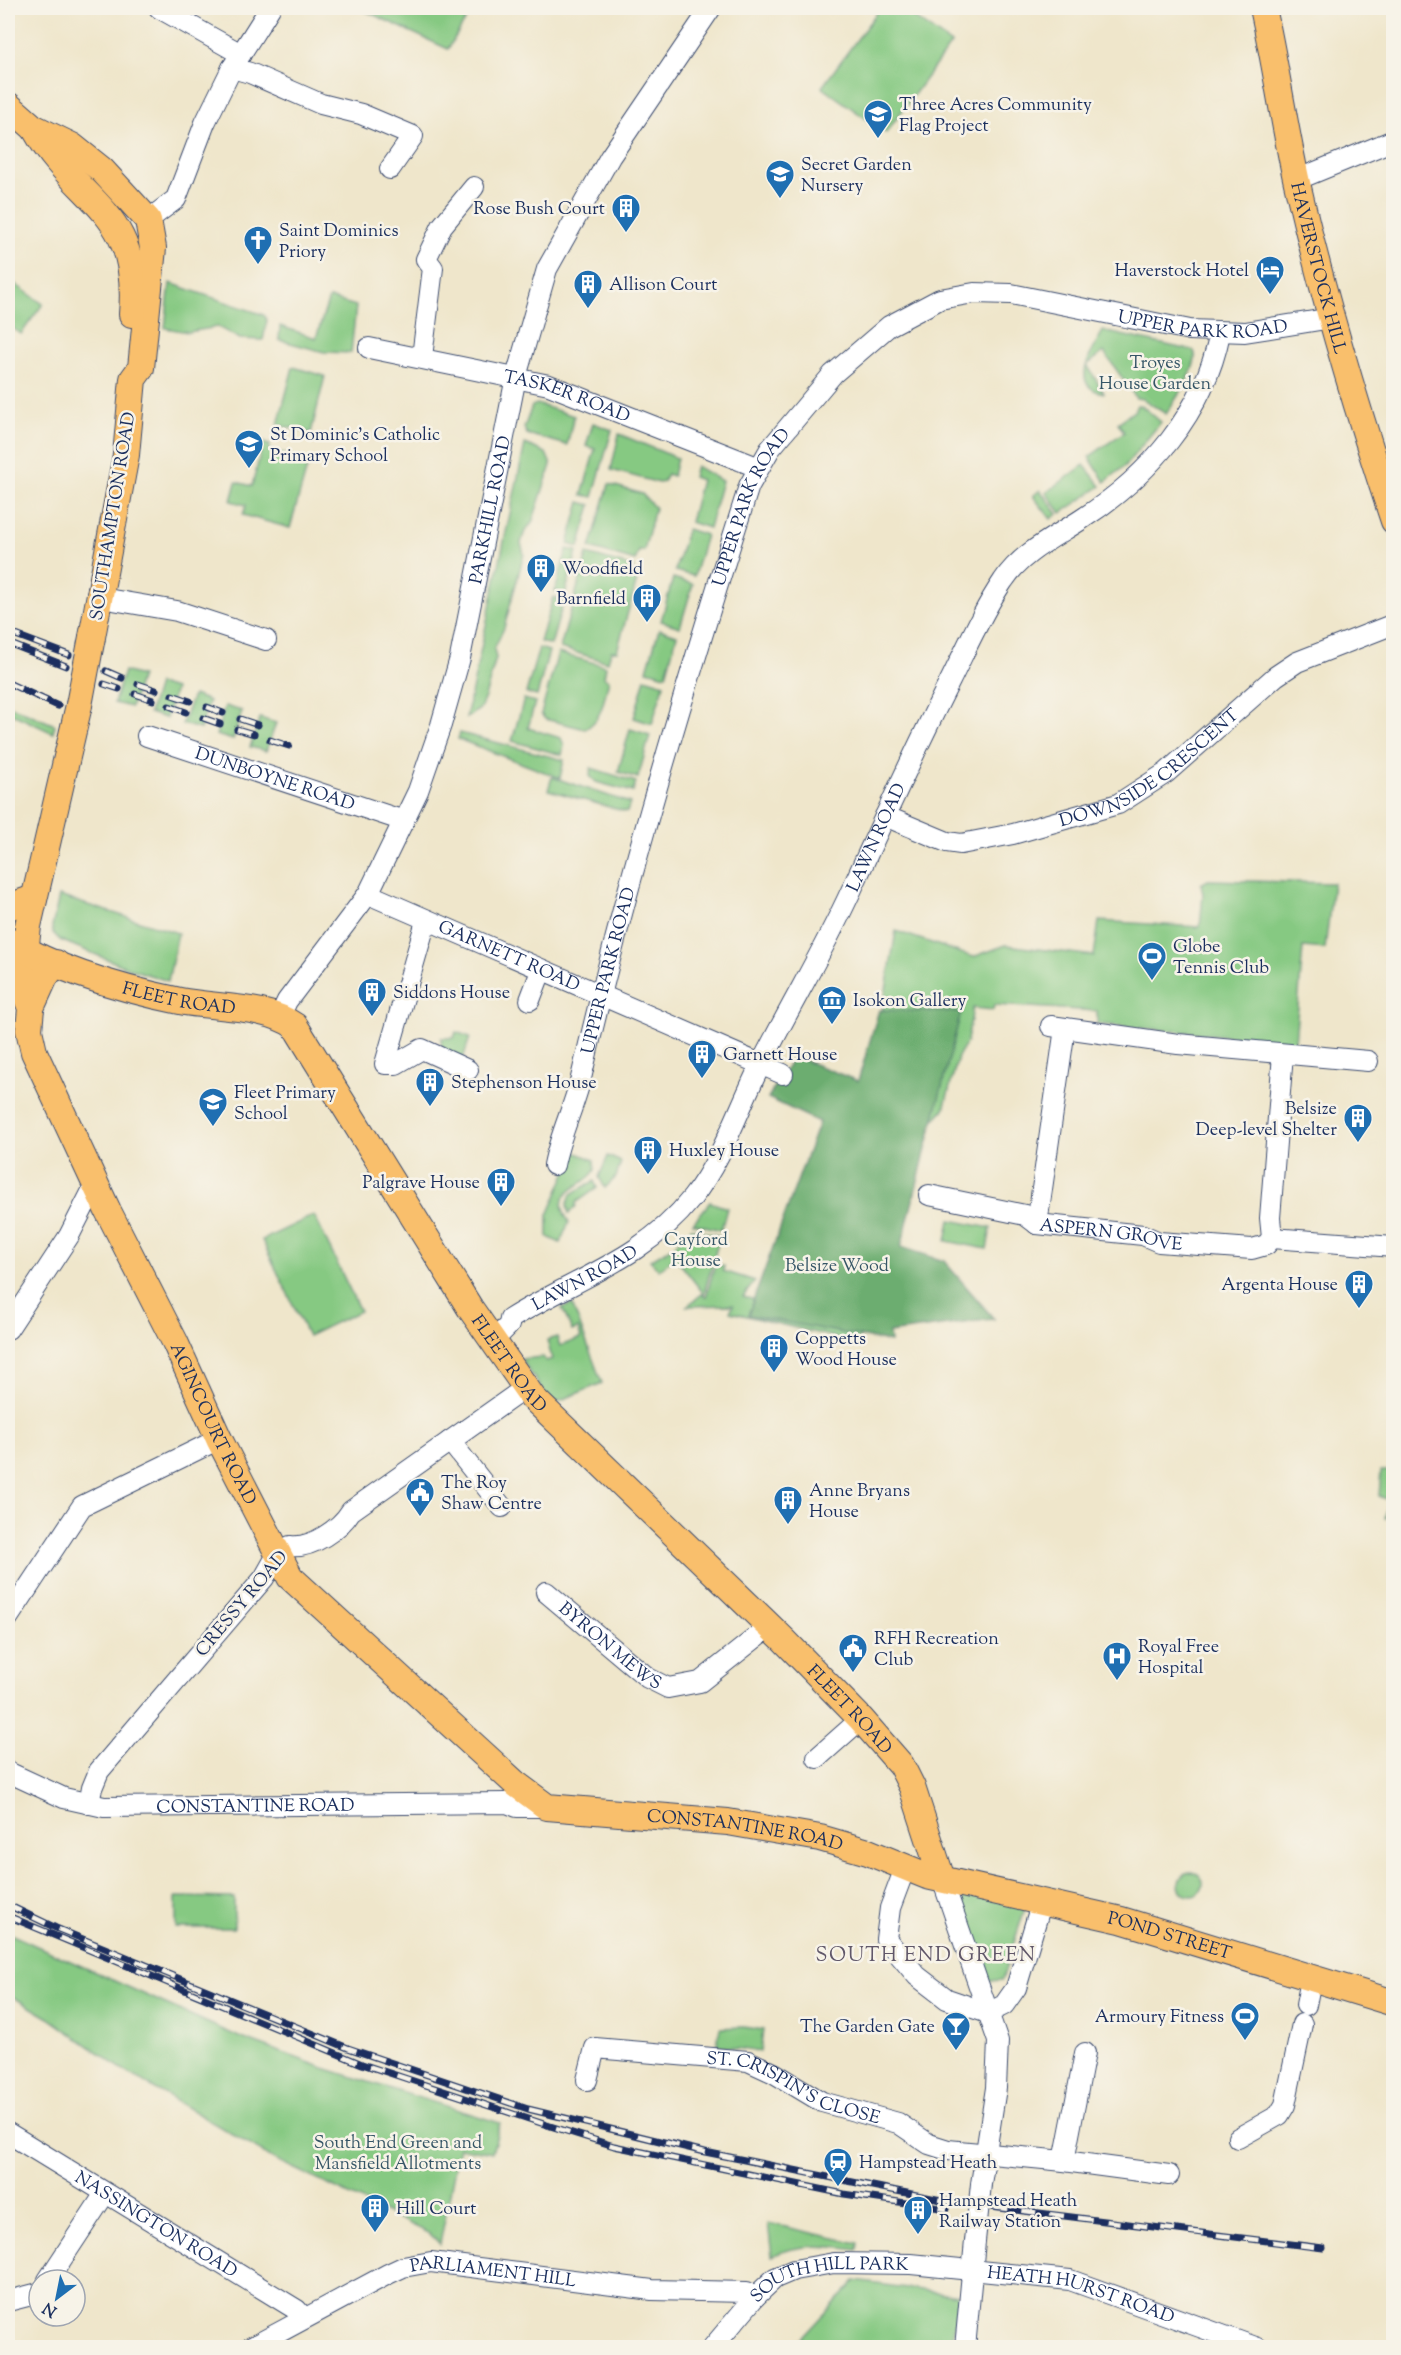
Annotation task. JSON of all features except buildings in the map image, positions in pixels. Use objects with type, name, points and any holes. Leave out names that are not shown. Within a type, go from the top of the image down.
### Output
[{"type":"main road","name":"HAVERSTOCK HILL","points":[[1263,8],[1296,180],[1332,318],[1394,521]]},
{"type":"main road","points":[[8,105],[33,127],[49,151],[102,207],[121,236],[131,264],[133,302],[129,342],[130,374]]},
{"type":"main road","points":[[33,127],[53,136],[87,157],[148,220]]},
{"type":"main road","name":"SOUTHAMPTON ROAD","points":[[13,948],[34,898],[79,705],[101,598],[126,455],[130,374],[141,368],[153,248],[148,220]]},
{"type":"main road","points":[[8,907],[34,898]]},
{"type":"main road","name":"FLEET ROAD","points":[[13,948],[139,991],[181,1002],[280,1016],[295,1026],[488,1334],[525,1388],[542,1408],[702,1558],[861,1719],[901,1765],[912,1787],[942,1879]]},
{"type":"main road","name":"AGINCOURT ROAD","points":[[13,948],[24,991],[32,1008],[29,1030],[34,1052],[96,1185],[175,1342],[219,1439],[290,1577],[512,1793],[547,1807]]},
{"type":"main road","points":[[32,1008],[45,977],[56,963]]},
{"type":"main road","name":"CONSTANTINE ROAD","points":[[547,1807],[757,1827],[820,1838],[868,1852],[905,1868],[942,1879]]},
{"type":"main road","points":[[905,1868],[929,1843]]},
{"type":"main road","name":"POND STREET","points":[[942,1879],[1127,1922],[1311,1980],[1394,2003]]},
{"type":"street","points":[[159,8],[250,73],[321,104],[361,114],[413,136],[390,169]]},
{"type":"street","points":[[148,220],[176,199],[192,153],[236,61],[270,8]]},
{"type":"street","name":"PARKHILL ROAD","points":[[280,1016],[287,1001],[368,894],[418,791],[441,725],[460,658],[516,376],[547,269],[610,157],[711,8]]},
{"type":"street","points":[[1296,180],[1394,140]]},
{"type":"street","points":[[422,357],[432,268],[426,259],[442,226],[474,187]]},
{"type":"street","name":"UPPER PARK ROAD","points":[[554,1165],[559,1143],[580,1084],[600,993],[670,735],[748,486],[757,467],[808,402],[858,351],[889,326],[940,299],[974,293],[1011,294],[1190,330],[1220,333],[1332,318]]},
{"type":"street","name":"LAWN ROAD","points":[[488,1334],[503,1317],[510,1319],[618,1260],[658,1232],[679,1212],[722,1152],[760,1064],[811,973],[958,665],[1005,578],[1034,550],[1120,493],[1160,454],[1198,398],[1216,354],[1220,333]]},
{"type":"street","name":"TASKER ROAD","points":[[369,348],[516,376],[549,385],[757,467]]},
{"type":"street","points":[[101,598],[177,611],[266,640]]},
{"type":"street","name":"DOWNSIDE CRESCENT","points":[[885,816],[947,842],[961,844],[1013,834],[1118,804],[1166,773],[1276,676],[1297,662],[1394,624]]},
{"type":"street","name":"DUNBOYNE ROAD","points":[[147,736],[404,820]]},
{"type":"street","name":"GARNETT ROAD","points":[[368,894],[540,971],[600,993],[783,1074]]},
{"type":"street","points":[[426,921],[385,1064],[396,1064],[422,1049],[468,1070]]},
{"type":"street","points":[[530,1000],[540,971]]},
{"type":"street","name":"ASPERN GROVE","points":[[1368,1061],[1178,1044],[1058,1027],[1037,1224],[1143,1235],[1159,1242],[1252,1249],[1266,1245],[1272,1238],[1394,1247]]},
{"type":"street","points":[[1272,1238],[1270,1218],[1283,1054]]},
{"type":"street","points":[[8,1329],[69,1236],[96,1185]]},
{"type":"street","points":[[929,1195],[1025,1215],[1037,1224]]},
{"type":"street","name":"CRESSY ROAD","points":[[89,1804],[99,1771],[264,1578],[278,1555],[290,1546],[301,1548],[310,1545],[346,1518],[351,1511],[525,1388]]},
{"type":"street","points":[[8,1618],[82,1506],[219,1439]]},
{"type":"street","points":[[450,1441],[502,1507]]},
{"type":"street","name":"BYRON MEWS","points":[[546,1592],[648,1678],[668,1688],[700,1682],[769,1627]]},
{"type":"street","points":[[817,1758],[861,1719]]},
{"type":"street","name":"CONSTANTINE ROAD","points":[[8,1772],[64,1798],[89,1804],[126,1807],[512,1793]]},
{"type":"street","points":[[905,1868],[890,1908],[886,1939],[917,1976],[947,1999],[988,2013],[1004,2005],[1016,1988],[1042,1901]]},
{"type":"street","points":[[942,1879],[998,2041],[994,2109],[981,2184],[965,2348]]},
{"type":"street","points":[[1238,2138],[1278,2115],[1285,2105],[1311,1980]]},
{"type":"street","name":"ST. CRISPIN'S CLOSE","points":[[587,2080],[595,2048],[748,2061],[774,2073],[822,2102],[898,2123],[928,2144],[948,2150],[1064,2161],[1169,2175]]},
{"type":"street","points":[[1064,2161],[1085,2053]]},
{"type":"street","name":"NASSINGTON ROAD","points":[[8,2133],[104,2195],[297,2310],[304,2318]]},
{"type":"street","points":[[56,2268],[104,2195]]},
{"type":"street","name":"PARLIAMENT HILL","points":[[250,2348],[388,2274],[403,2267],[431,2262],[652,2290],[747,2292],[754,2297]]},
{"type":"street","name":"SOUTH HILL PARK","points":[[712,2348],[754,2297],[775,2278],[794,2270],[834,2263],[911,2264],[971,2271]]},
{"type":"street","name":"HEATH HURST ROAD","points":[[971,2271],[1071,2280],[1258,2348]]},
{"type":"street","points":[[8,2301],[27,2296]]},
{"type":"green space","points":[[359,8],[473,8],[448,49]]},
{"type":"green space","points":[[880,8],[901,8],[951,44],[886,133],[822,87]]},
{"type":"green space","points":[[8,279],[43,304],[21,334],[8,325]]},
{"type":"green space","points":[[170,283],[264,315],[267,320],[263,340],[240,339],[218,327],[188,332],[165,328]]},
{"type":"green space","points":[[329,298],[356,306],[351,353],[324,352],[279,340],[280,326],[316,338]]},
{"type":"green space","name":"Troyes House Garden","points":[[1103,331],[1194,351],[1194,365],[1166,414],[1143,399],[1136,398],[1104,352],[1087,365],[1104,393],[1093,389],[1087,383],[1086,366]]},
{"type":"green space","points":[[293,367],[325,376],[311,433],[278,425]]},
{"type":"green space","points":[[537,404],[574,416],[567,445],[527,434],[524,428],[532,406]]},
{"type":"green space","points":[[1137,405],[1142,406],[1161,422],[1125,466],[1105,482],[1089,457],[1124,432],[1118,423],[1134,411]]},
{"type":"green space","points":[[593,423],[612,430],[593,497],[582,495],[595,449],[586,446]]},
{"type":"green space","points":[[619,434],[677,458],[673,476],[667,474],[663,482],[659,483],[611,470]]},
{"type":"green space","points":[[263,443],[270,445],[269,450],[309,461],[290,528],[243,515],[246,505],[231,501],[236,482],[252,486]]},
{"type":"green space","points":[[525,444],[546,453],[551,465],[532,523],[525,531],[521,543],[524,554],[504,628],[494,649],[496,658],[485,697],[480,709],[466,718]]},
{"type":"green space","points":[[1084,465],[1101,486],[1061,513],[1046,493]]},
{"type":"green space","points":[[696,466],[722,481],[709,528],[690,522],[701,480],[693,477]]},
{"type":"green space","points":[[609,484],[642,494],[655,508],[644,551],[639,551],[635,561],[590,548]]},
{"type":"green space","points":[[1040,490],[1058,514],[1051,519],[1033,496]]},
{"type":"green space","points":[[580,502],[591,505],[579,547],[568,544]]},
{"type":"green space","points":[[687,529],[706,535],[694,576],[675,571]]},
{"type":"green space","points":[[567,549],[577,551],[565,594],[555,591]]},
{"type":"green space","points":[[587,554],[633,567],[631,576],[637,580],[617,651],[611,651],[608,662],[560,648]]},
{"type":"green space","points":[[673,578],[693,584],[680,627],[661,621]]},
{"type":"green space","points":[[553,597],[564,600],[551,645],[540,642]]},
{"type":"green space","points":[[659,629],[677,635],[666,675],[647,670]]},
{"type":"green space","points":[[539,648],[549,651],[537,696],[526,693]]},
{"type":"green space","points":[[558,653],[606,666],[604,677],[609,680],[602,708],[596,720],[585,729],[545,719],[541,714]]},
{"type":"green space","points":[[124,671],[141,676],[131,707],[114,703]]},
{"type":"green space","points":[[645,678],[664,684],[652,724],[634,718]]},
{"type":"green space","points":[[158,684],[175,689],[166,718],[149,713]]},
{"type":"green space","points":[[193,695],[209,701],[200,729],[182,724]]},
{"type":"green space","points":[[524,699],[535,702],[528,728],[561,738],[564,745],[562,755],[512,741]]},
{"type":"green space","points":[[8,705],[55,725],[53,733],[8,712]]},
{"type":"green space","points":[[225,706],[242,711],[233,740],[216,735]]},
{"type":"green space","points":[[260,718],[276,723],[266,751],[250,747]]},
{"type":"green space","points":[[630,729],[650,735],[638,778],[618,772]]},
{"type":"green space","points":[[460,733],[564,760],[560,778],[458,739]]},
{"type":"green space","points":[[591,768],[636,782],[633,792],[596,782],[590,776]]},
{"type":"green space","points":[[552,777],[630,803],[627,812],[548,790]]},
{"type":"green space","name":"Globe Tennis Club","points":[[1208,880],[1333,883],[1325,949],[1303,947],[1295,1042],[1097,1024],[1097,1011],[994,1005],[993,1010],[973,1008],[967,1041],[958,1057],[944,1109],[936,1118],[930,1120],[859,1087],[877,1042],[896,931],[973,957],[1006,945],[1094,956],[1099,921],[1200,927],[1203,894],[1201,884]]},
{"type":"green space","points":[[59,896],[178,933],[168,981],[131,969],[60,940],[53,933],[52,927]]},
{"type":"green space","name":"Belsize Wood","points":[[879,1010],[961,1012],[901,1247],[944,1261],[994,1319],[889,1333],[890,1342],[748,1315],[819,1122],[768,1098],[793,1056],[858,1081]]},
{"type":"green space","points":[[456,1032],[470,1037],[462,1062],[442,1052],[441,1038],[454,1038]]},
{"type":"green space","points":[[575,1152],[594,1160],[595,1170],[565,1196],[562,1203],[563,1211],[569,1222],[560,1243],[548,1237],[548,1215]]},
{"type":"green space","points":[[608,1156],[621,1162],[616,1177],[605,1188],[599,1177]]},
{"type":"green space","points":[[594,1181],[597,1188],[576,1203],[569,1214],[567,1205],[571,1194]]},
{"type":"green space","points":[[710,1202],[727,1208],[721,1230],[693,1223]]},
{"type":"green space","points":[[314,1215],[360,1311],[308,1336],[262,1240]]},
{"type":"green space","points":[[950,1220],[991,1228],[987,1249],[946,1241]]},
{"type":"green space","name":"Cayford House","points":[[691,1228],[720,1236],[704,1294],[675,1257],[659,1270],[650,1260],[674,1246]]},
{"type":"green space","points":[[715,1264],[724,1266],[723,1271],[755,1281],[743,1297],[874,1327],[854,1342],[730,1312],[733,1305],[687,1306],[702,1294],[706,1297]]},
{"type":"green space","points":[[572,1304],[602,1383],[552,1404],[521,1359],[543,1357],[546,1361],[552,1359],[547,1340],[557,1337],[560,1346],[581,1338],[578,1328],[572,1331],[562,1308]]},
{"type":"green space","points":[[1381,1471],[1393,1471],[1393,1518],[1385,1518],[1389,1500],[1379,1496]]},
{"type":"green space","points":[[1186,1872],[1196,1872],[1203,1879],[1203,1889],[1196,1896],[1186,1896],[1179,1889],[1179,1879]]},
{"type":"green space","points":[[956,1892],[1026,1905],[1002,1980],[987,1981]]},
{"type":"green space","points":[[176,1897],[234,1898],[234,1928],[176,1928]]},
{"type":"green space","name":"South End Green and Mansfield Allotments","points":[[8,1933],[239,2037],[324,2068],[500,2123],[492,2153],[459,2147],[440,2244],[429,2233],[274,2159],[122,2069],[49,2018],[8,1994]]},
{"type":"green space","points":[[743,2027],[763,2030],[760,2052],[717,2045],[720,2028]]},
{"type":"green space","points":[[768,2223],[858,2243],[857,2250],[814,2246],[793,2249],[772,2256]]},
{"type":"green space","points":[[855,2281],[958,2295],[952,2347],[794,2347]]},
{"type":"railway","points":[[8,632],[69,655]]},
{"type":"railway","points":[[8,643],[66,666]]},
{"type":"railway","points":[[106,671],[122,678]]},
{"type":"railway","points":[[8,683],[58,706]]},
{"type":"railway","points":[[104,684],[119,689]]},
{"type":"railway","points":[[138,684],[156,690]]},
{"type":"railway","points":[[135,694],[153,700]]},
{"type":"railway","points":[[172,695],[190,701]]},
{"type":"railway","points":[[169,706],[186,712]]},
{"type":"railway","points":[[207,707],[223,713]]},
{"type":"railway","points":[[203,718],[220,724]]},
{"type":"railway","points":[[240,719],[258,725]]},
{"type":"railway","points":[[237,729],[254,734]]},
{"type":"railway","points":[[270,740],[289,746]]},
{"type":"railway","points":[[8,1905],[56,1928],[348,2048],[528,2109],[705,2152],[951,2202],[1323,2248]]},
{"type":"railway","points":[[8,1916],[362,2064],[614,2146],[844,2194],[947,2209]]},
{"type":"place","name":"Three Acres Community Flag Project","points":[[878,140]]},
{"type":"place","name":"Secret Garden Nursery","points":[[780,200]]},
{"type":"place","name":"Rose Bush Court","points":[[626,234]]},
{"type":"place","name":"Saint Dominics Priory","points":[[258,266]]},
{"type":"place","name":"Haverstock Hotel","points":[[1270,296]]},
{"type":"place","name":"Allison Court","points":[[588,310]]},
{"type":"place","name":"St Dominic's Catholic Primary School","points":[[249,470]]},
{"type":"place","name":"Woodfield","points":[[541,594]]},
{"type":"place","name":"Barnfield","points":[[647,624]]},
{"type":"place","name":"Globe Tennis Club","points":[[1152,982]]},
{"type":"place","name":"Siddons House","points":[[372,1018]]},
{"type":"place","name":"Isokon Gallery","points":[[832,1026]]},
{"type":"place","name":"Garnett House","points":[[702,1080]]},
{"type":"place","name":"Stephenson House","points":[[430,1108]]},
{"type":"place","name":"Fleet Primary School","points":[[213,1128]]},
{"type":"place","name":"Belsize Deep-level Shelter","points":[[1358,1144]]},
{"type":"place","name":"Huxley House","points":[[648,1176]]},
{"type":"place","name":"Palgrave House","points":[[501,1208]]},
{"type":"place","name":"Argenta House","points":[[1359,1310]]},
{"type":"place","name":"Coppetts Wood House","points":[[774,1374]]},
{"type":"place","name":"The Roy Shaw Centre","points":[[420,1518]]},
{"type":"place","name":"Anne Bryans House","points":[[788,1526]]},
{"type":"place","name":"RFH Recreation Club","points":[[853,1674]]},
{"type":"place","name":"Royal Free Hospital","points":[[1117,1682]]},
{"type":"place","name":"Armoury Fitness","points":[[1245,2042]]},
{"type":"place","name":"The Garden Gate","points":[[956,2052]]},
{"type":"place","name":"Hampstead Heath","points":[[838,2188]]},
{"type":"place","name":"Hill Court","points":[[375,2234]]},
{"type":"place","name":"Hampstead Heath Railway Station","points":[[918,2236]]},
{"type":"district","name":"SOUTH END GREEN","points":[[926,1954]]}]
